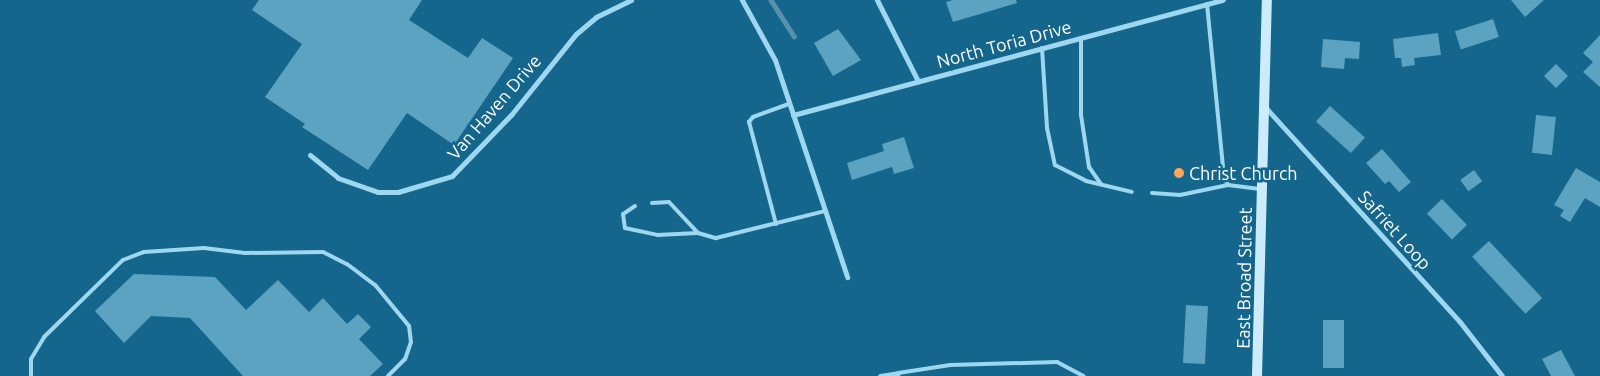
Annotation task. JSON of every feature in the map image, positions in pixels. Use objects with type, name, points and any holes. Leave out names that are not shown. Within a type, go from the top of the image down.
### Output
[{"type":"main road","name":"East Broad Street","points":[[1258,376],[1267,0]]},
{"type":"street","name":"Van Haven Drive","points":[[310,155],[338,178],[378,192],[398,192],[452,176],[511,115],[576,34],[596,17],[631,0]]},
{"type":"street","points":[[742,0],[775,60],[847,277]]},
{"type":"street","points":[[877,0],[918,81]]},
{"type":"street","name":"North Toria Drive","points":[[793,115],[1223,0]]},
{"type":"street","name":"Safriet Loop","points":[[1264,106],[1460,322],[1502,376]]},
{"type":"street","points":[[880,376],[898,373]]},
{"type":"lane","points":[[1206,4],[1211,22],[1222,169],[1228,185]]},
{"type":"lane","points":[[1082,38],[1081,114],[1089,167],[1101,184]]},
{"type":"lane","points":[[1042,48],[1048,128],[1056,166],[1101,184],[1132,192]]},
{"type":"lane","points":[[776,224],[749,122],[753,117],[789,104]]},
{"type":"lane","points":[[1152,193],[1180,195],[1228,185],[1262,189]]},
{"type":"lane","points":[[652,203],[669,202],[698,233]]},
{"type":"lane","points":[[635,206],[623,214],[625,228],[657,235],[698,233],[716,238],[825,211]]},
{"type":"lane","points":[[31,376],[31,359],[44,337],[123,260],[144,252],[204,248],[245,253],[322,252],[348,264],[376,286],[408,326],[411,342],[405,359],[388,376]]},
{"type":"lane","points":[[898,373],[950,365],[1057,362],[1083,376]]},
{"type":"building","points":[[259,0],[422,0],[409,20],[468,58],[482,38],[513,58],[454,145],[407,113],[368,170],[302,127],[305,124],[265,97],[302,44],[252,10]]},
{"type":"building","points":[[953,0],[1016,0],[1017,3],[953,22],[946,2]]},
{"type":"building","points":[[1511,0],[1544,0],[1525,17]]},
{"type":"building","points":[[1493,19],[1499,37],[1461,49],[1455,31]]},
{"type":"building","points":[[838,29],[861,60],[833,76],[814,43]]},
{"type":"building","points":[[1438,33],[1441,55],[1414,58],[1415,65],[1402,67],[1401,58],[1395,58],[1393,39]]},
{"type":"building","points":[[1600,35],[1600,87],[1583,72],[1593,62],[1583,53]]},
{"type":"building","points":[[1323,39],[1360,42],[1359,59],[1345,58],[1344,69],[1321,67]]},
{"type":"building","points":[[1556,64],[1568,76],[1556,88],[1544,76]]},
{"type":"building","points":[[1330,106],[1365,137],[1351,153],[1316,122]]},
{"type":"building","points":[[1536,115],[1556,117],[1552,155],[1532,153]]},
{"type":"building","points":[[904,137],[914,168],[894,174],[892,167],[852,180],[847,163],[884,151],[882,144]]},
{"type":"building","points":[[1382,149],[1411,182],[1399,192],[1389,181],[1385,184],[1366,163]]},
{"type":"building","points":[[1576,168],[1600,182],[1600,207],[1585,198],[1570,222],[1560,216],[1564,210],[1554,205]]},
{"type":"building","points":[[1474,170],[1482,181],[1468,191],[1460,180]]},
{"type":"building","points":[[1442,199],[1467,225],[1452,239],[1427,214]]},
{"type":"building","points":[[1489,241],[1542,298],[1525,314],[1472,257]]},
{"type":"building","points":[[134,274],[215,277],[246,310],[278,280],[309,312],[323,298],[347,324],[358,314],[371,327],[359,339],[383,364],[370,376],[243,376],[190,318],[151,316],[124,343],[95,311]]},
{"type":"building","points":[[1186,305],[1208,306],[1205,364],[1183,363]]},
{"type":"building","points":[[1323,320],[1344,320],[1344,368],[1323,368]]},
{"type":"building","points":[[1561,350],[1575,376],[1551,376],[1542,359]]},
{"type":"waterway","points":[[771,0],[794,36]]},
{"type":"place","name":"Christ Church","points":[[1179,173]]}]
